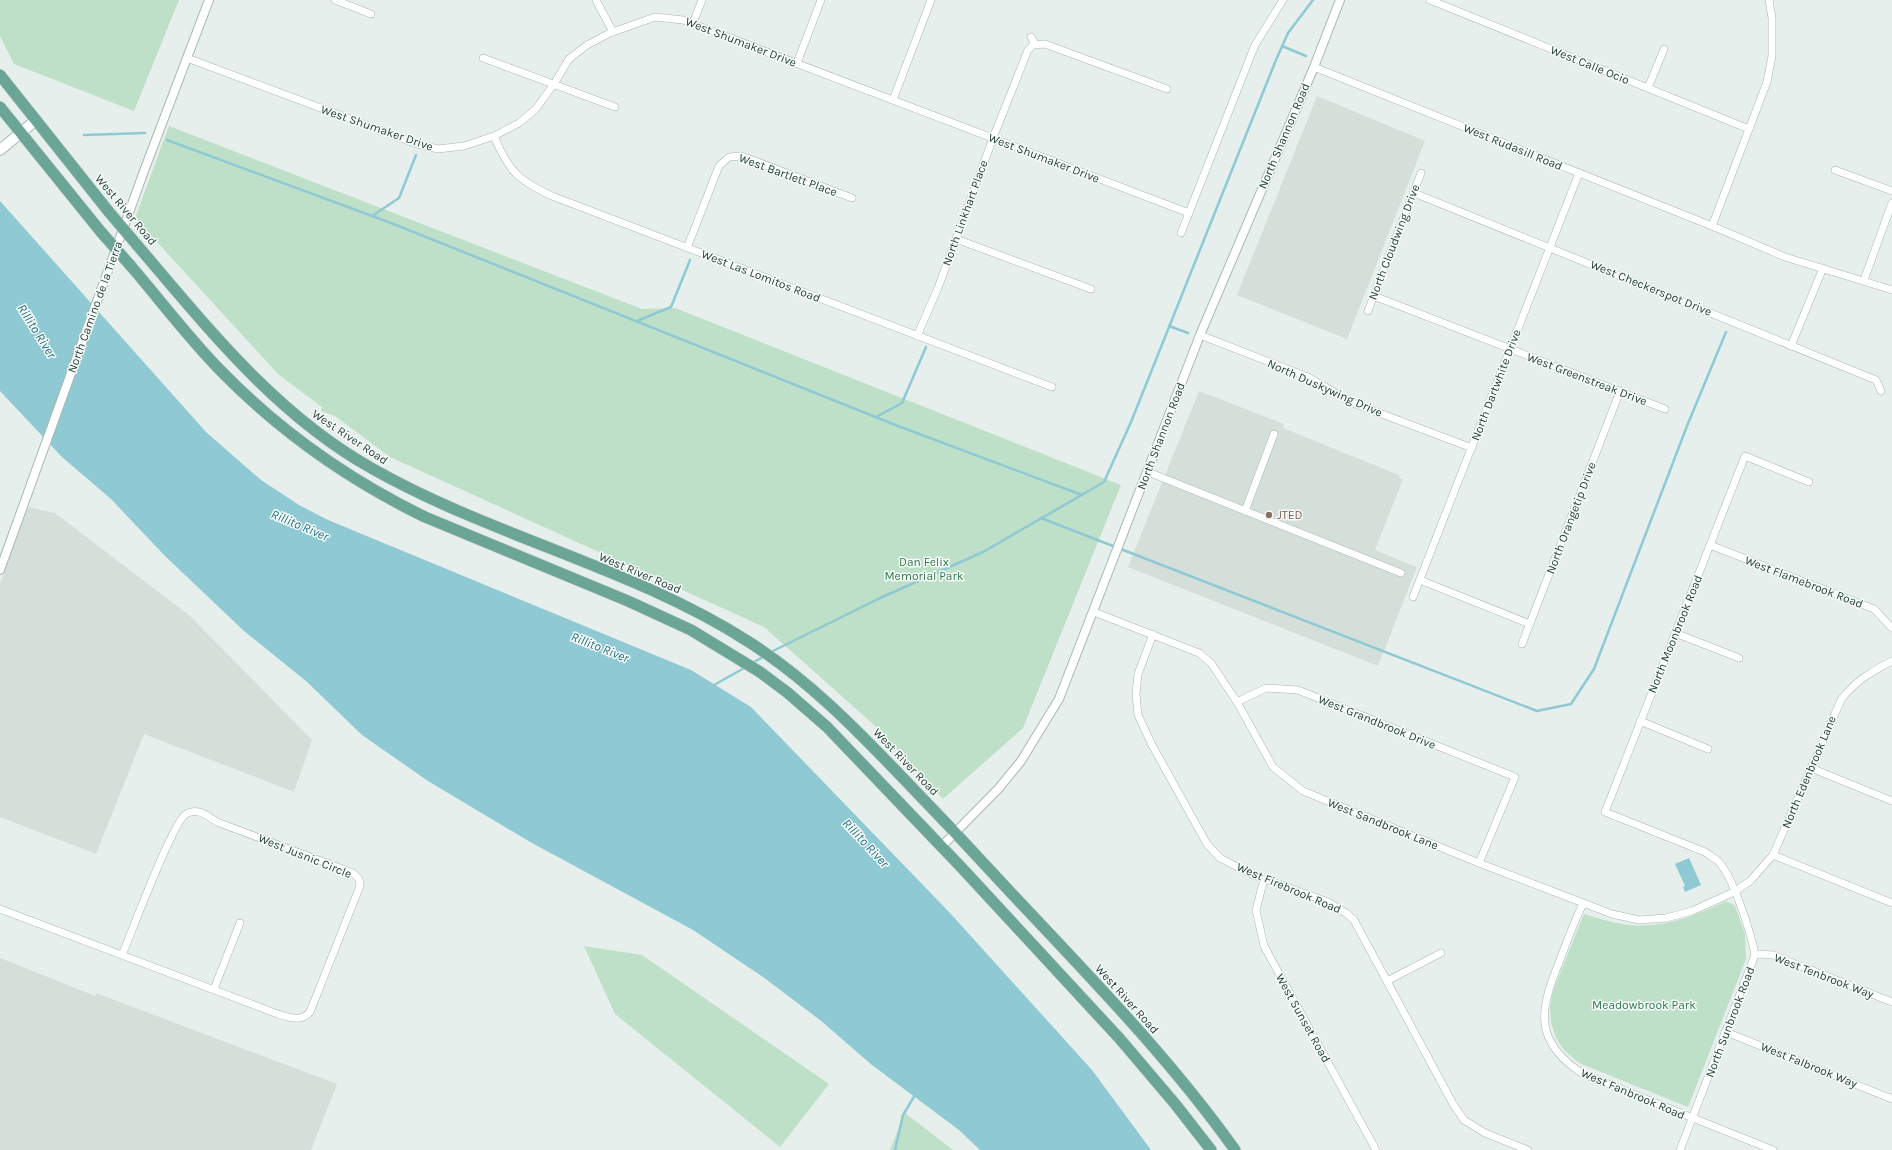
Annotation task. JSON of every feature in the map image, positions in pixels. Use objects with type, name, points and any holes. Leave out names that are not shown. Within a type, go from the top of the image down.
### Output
[{"type":"main road","name":"West River Road","points":[[0,75],[109,212],[235,359],[262,386],[299,418],[370,468],[420,494],[657,593],[695,611],[752,644],[778,662],[837,710],[956,833],[1124,1015],[1188,1090],[1235,1150]]},
{"type":"main road","points":[[0,107],[101,232],[223,373],[290,435],[339,470],[393,502],[425,517],[628,601],[691,630],[760,672],[827,727],[942,846],[1120,1038],[1176,1105],[1211,1150]]},
{"type":"main road","points":[[0,150],[36,120]]},
{"type":"main road","points":[[339,470],[350,454]]},
{"type":"street","name":"North Camino de la Tierra","points":[[1,566],[94,308],[209,0]]},
{"type":"street","points":[[335,0],[371,14]]},
{"type":"street","points":[[596,0],[613,32]]},
{"type":"street","points":[[693,23],[702,0]]},
{"type":"street","points":[[797,63],[821,0]]},
{"type":"street","points":[[893,100],[931,0]]},
{"type":"street","points":[[1181,233],[1255,45],[1283,0]]},
{"type":"street","name":"North Shannon Road","points":[[942,846],[999,788],[1021,761],[1059,699],[1094,612],[1200,335],[1314,67],[1340,0]]},
{"type":"street","name":"West Calle Ocio","points":[[1430,0],[1749,129]]},
{"type":"street","points":[[1712,226],[1767,82],[1772,56],[1772,18],[1769,0]]},
{"type":"street","name":"West Shumaker Drive","points":[[187,58],[416,144],[438,149],[464,146],[494,136],[519,123],[535,110],[554,84],[569,59],[587,45],[613,32],[655,17],[683,20],[1189,213]]},
{"type":"street","points":[[1031,37],[1035,44],[1039,43],[1054,46],[1167,89]]},
{"type":"street","name":"North Linkhart Place","points":[[917,336],[938,288],[992,138],[1025,56],[1028,50],[1035,44]]},
{"type":"street","points":[[1648,88],[1664,49]]},
{"type":"street","points":[[483,58],[615,107]]},
{"type":"street","name":"West Rudasill Road","points":[[1314,67],[1712,226],[1785,257],[1864,280],[1892,290]]},
{"type":"street","name":"West Las Lomitos Road","points":[[494,136],[510,168],[527,185],[687,248],[1052,387]]},
{"type":"street","name":"West Bartlett Place","points":[[687,248],[719,166],[725,155],[742,156],[852,198]]},
{"type":"street","points":[[1835,170],[1892,190]]},
{"type":"street","name":"North Cloudwing Drive","points":[[1368,311],[1421,173]]},
{"type":"street","name":"North Dartwhite Drive","points":[[1413,597],[1579,173]]},
{"type":"street","name":"West Checkerspot Drive","points":[[1414,193],[1876,380],[1881,391]]},
{"type":"street","points":[[1864,280],[1892,203]]},
{"type":"street","points":[[956,239],[1091,290]]},
{"type":"street","points":[[1791,346],[1823,268]]},
{"type":"street","name":"West Greenstreak Drive","points":[[1374,296],[1665,409]]},
{"type":"street","name":"North Duskywing Drive","points":[[1200,335],[1308,377],[1354,403],[1472,448]]},
{"type":"street","name":"North Orangetip Drive","points":[[1522,644],[1620,391]]},
{"type":"street","points":[[1245,511],[1274,434]]},
{"type":"street","name":"North Moonbrook Road","points":[[1605,812],[1745,456],[1809,482]]},
{"type":"street","points":[[1148,472],[1401,573]]},
{"type":"street","name":"West Flamebrook Road","points":[[1710,546],[1874,609],[1892,628]]},
{"type":"street","points":[[1420,580],[1530,624]]},
{"type":"street","name":"West Sandbrook Lane","points":[[1094,612],[1199,653],[1211,663],[1237,702],[1273,767],[1303,791],[1479,863],[1619,917],[1634,919],[1666,918],[1692,911],[1734,892]]},
{"type":"street","points":[[1675,633],[1739,658]]},
{"type":"street","name":"West Firebrook Road","points":[[1153,634],[1138,674],[1136,694],[1138,714],[1152,745],[1207,844],[1220,858],[1251,874],[1328,902],[1346,913],[1354,920],[1453,1104],[1464,1120],[1485,1133],[1528,1150]]},
{"type":"street","name":"North Edenbrook Lane","points":[[1734,892],[1750,880],[1773,855],[1837,707],[1846,694],[1867,674],[1892,661]]},
{"type":"street","name":"West Grandbrook Drive","points":[[1237,702],[1266,688],[1298,690],[1515,777],[1479,863]]},
{"type":"street","points":[[1640,721],[1708,749]]},
{"type":"street","points":[[1811,768],[1892,801]]},
{"type":"street","name":"West Jusnic Circle","points":[[0,909],[275,1013],[303,1021],[310,1012],[360,886],[362,877],[353,872],[217,822],[202,813],[189,809],[179,823],[160,861],[122,955]]},
{"type":"street","name":"North Sunbrook Road","points":[[1605,812],[1705,852],[1718,862],[1728,876],[1747,926],[1755,955],[1680,1150]]},
{"type":"street","points":[[1773,855],[1892,903]]},
{"type":"street","name":"West Sunset Road","points":[[1264,879],[1256,910],[1264,946],[1376,1150]]},
{"type":"street","name":"West Fanbrook Road","points":[[1583,904],[1551,983],[1544,1006],[1545,1021],[1549,1038],[1560,1057],[1583,1074],[1692,1119],[1773,1150]]},
{"type":"street","points":[[214,989],[240,923]]},
{"type":"street","points":[[1387,981],[1441,953]]},
{"type":"street","name":"West Tenbrook Way","points":[[1755,955],[1773,955],[1892,1002]]},
{"type":"street","name":"West Falbrook Way","points":[[1726,1032],[1892,1098]]},
{"type":"shaded area","points":[[1317,96],[1425,141],[1347,339],[1237,295]]},
{"type":"shaded area","name":"JTED","points":[[1199,391],[1284,424],[1283,428],[1399,475],[1399,478],[1403,479],[1375,550],[1417,567],[1378,666],[1128,567]]},
{"type":"shaded area","points":[[28,507],[55,513],[190,616],[312,740],[294,792],[144,734],[96,854],[0,817],[0,584]]},
{"type":"shaded area","points":[[0,958],[95,996],[96,993],[337,1084],[311,1150],[0,1150]]},
{"type":"green space","points":[[0,0],[179,0],[134,111],[14,64],[0,36]]},
{"type":"green space","name":"Dan Felix Memorial Park","points":[[169,126],[642,309],[675,308],[1121,485],[1023,728],[943,799],[873,724],[764,627],[390,457],[335,416],[321,411],[322,407],[278,374],[135,218]]},
{"type":"green space","name":"Meadowbrook Park","points":[[1726,901],[1735,906],[1745,934],[1746,959],[1688,1107],[1579,1063],[1564,1050],[1556,1038],[1551,1022],[1550,1007],[1553,991],[1584,914],[1622,924],[1662,924],[1689,917]]},
{"type":"green space","points":[[584,946],[642,955],[829,1084],[780,1147],[615,1014]]},
{"type":"green space","points":[[905,1113],[953,1150],[890,1150]]},
{"type":"water","name":"Rillito River","points":[[0,201],[206,432],[261,480],[299,505],[328,520],[691,670],[751,707],[950,913],[1092,1070],[1151,1150],[980,1150],[959,1130],[872,1065],[820,1020],[763,977],[693,930],[532,843],[428,781],[362,735],[306,681],[244,631],[165,556],[111,499],[62,457],[0,391]]},
{"type":"water","points":[[1689,858],[1701,885],[1685,892],[1683,887],[1685,886],[1675,864]]},
{"type":"waterway","points":[[771,652],[878,599],[983,552],[1104,482],[1131,422],[1276,60],[1288,33],[1313,0]]},
{"type":"waterway","points":[[1282,46],[1306,56]]},
{"type":"waterway","points":[[84,135],[145,133]]},
{"type":"waterway","points":[[167,140],[391,223],[898,426],[1082,495]]},
{"type":"waterway","points":[[372,216],[399,198],[416,155]]},
{"type":"waterway","points":[[637,321],[671,307],[690,260]]},
{"type":"waterway","points":[[1169,326],[1188,333]]},
{"type":"waterway","points":[[1041,518],[1537,711],[1571,704],[1594,669],[1687,426],[1726,332]]},
{"type":"waterway","points":[[876,417],[902,403],[926,347]]},
{"type":"waterway","points":[[752,663],[765,656]]},
{"type":"waterway","points":[[714,685],[746,667]]},
{"type":"waterway","points":[[895,1150],[903,1115],[915,1095]]},
{"type":"place","name":"JTED","points":[[1269,515]]}]
